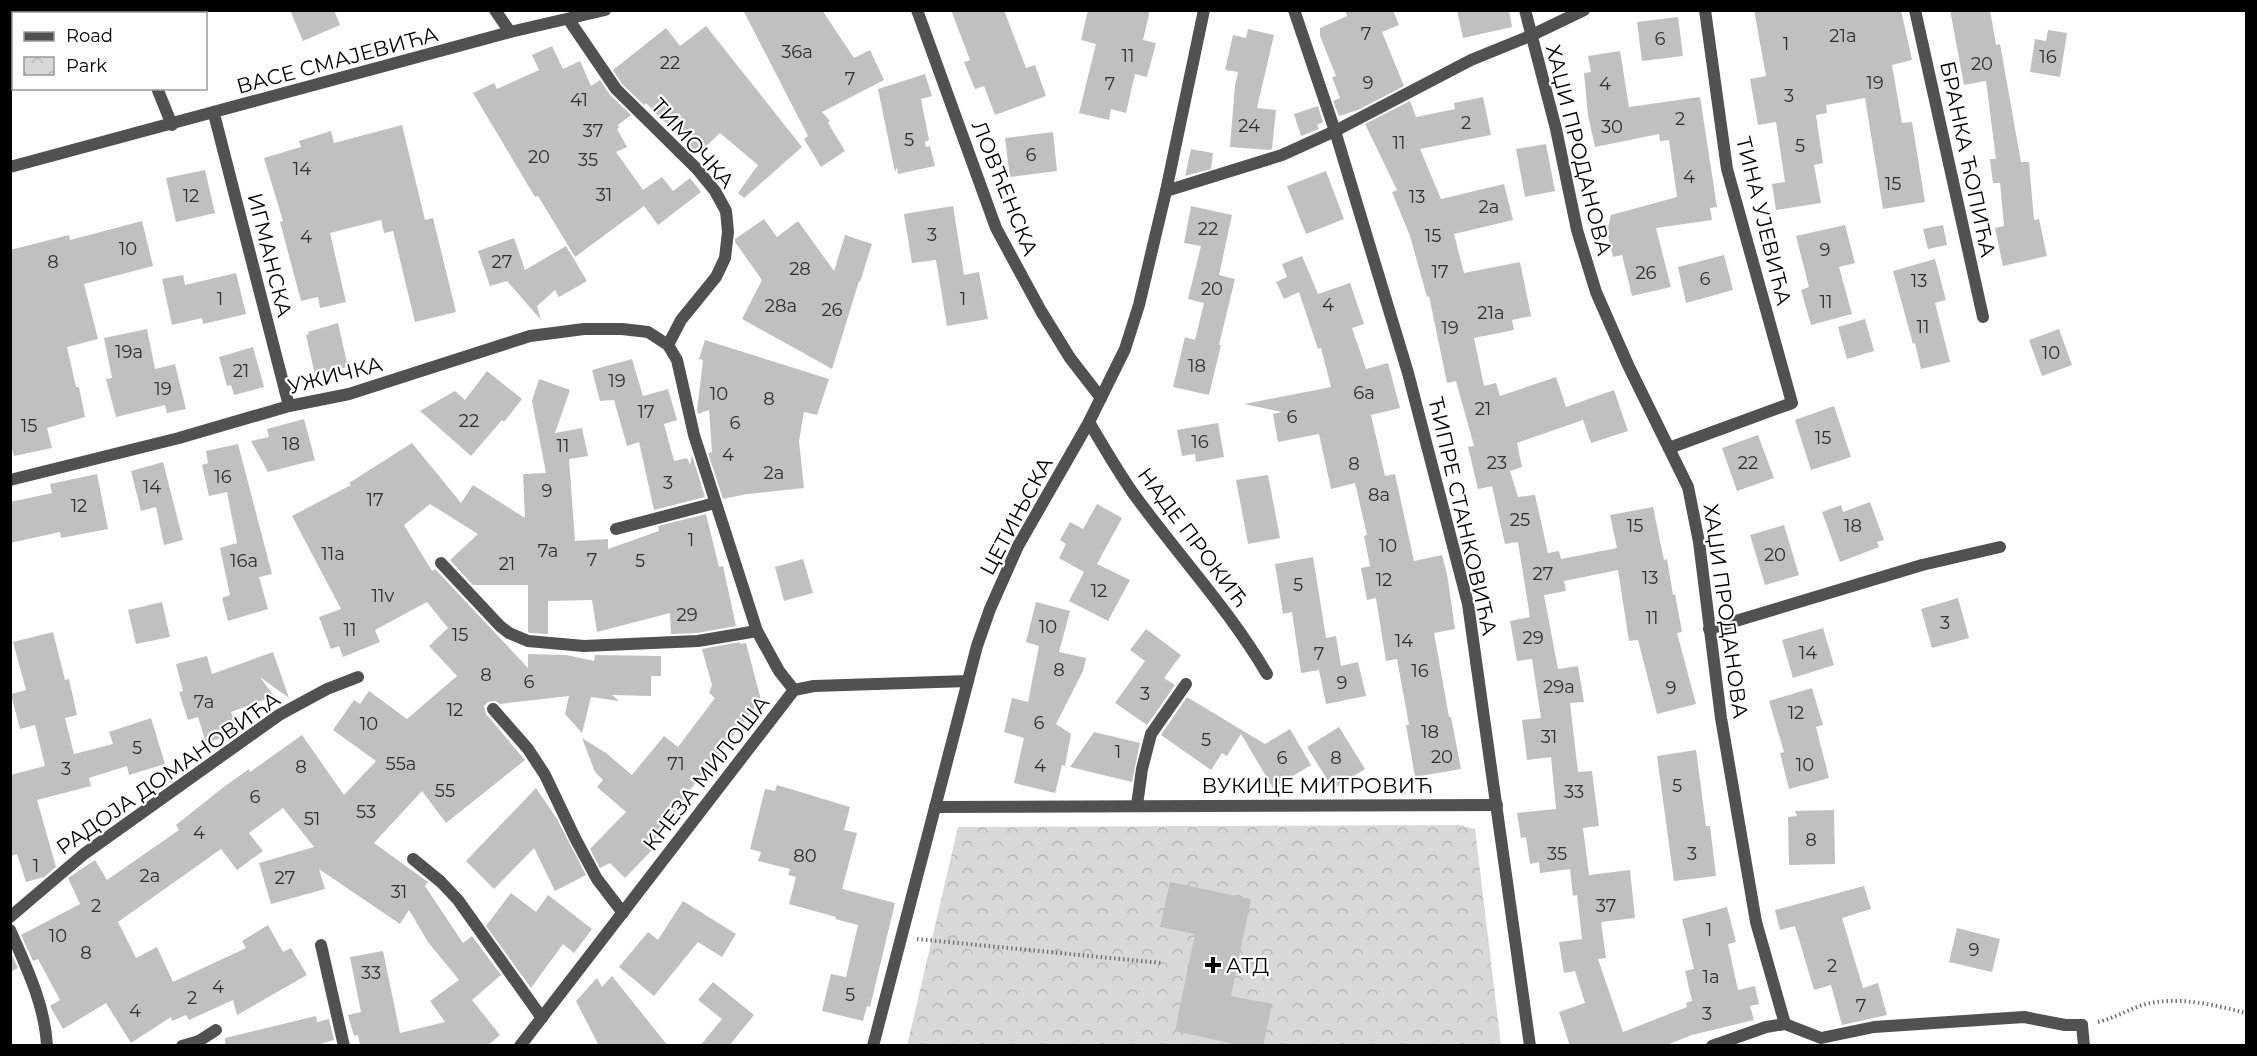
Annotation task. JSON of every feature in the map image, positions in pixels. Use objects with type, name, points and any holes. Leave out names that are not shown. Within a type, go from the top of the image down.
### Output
[{"type":"street","points":[[495,10],[510,33]]},
{"type":"street","name":"ВАСЕ СМАЈЕВИЋА","points":[[10,167],[510,33],[605,10]]},
{"type":"street","name":"ЛОВЋЕНСКА","points":[[917,10],[996,228],[1041,311],[1070,358],[1101,398]]},
{"type":"street","name":"ЦЕТИЊСКА","points":[[873,1046],[977,646],[990,609],[1018,546],[1089,422],[1125,349],[1139,305],[1166,191],[1204,10]]},
{"type":"street","name":"ЋИПРЕ СТАНКОВИЋА","points":[[1294,10],[1335,131],[1408,372],[1468,604],[1530,1046]]},
{"type":"street","name":"ХАЏИ ПРОДАНОВА","points":[[1525,10],[1556,129],[1577,230],[1596,292],[1688,487],[1700,542],[1721,718],[1756,922],[1785,1024]]},
{"type":"street","points":[[1166,191],[1282,155],[1335,131],[1471,60],[1530,36],[1584,10]]},
{"type":"street","name":"ТИНА УЈЕВИЋА","points":[[1668,448],[1792,404],[1727,169],[1706,10]]},
{"type":"street","name":"БРАНКА ЋОПИЋА","points":[[1915,10],[1983,317]]},
{"type":"street","name":"ТИМОЧКА","points":[[569,20],[616,89],[697,169],[715,191],[726,211],[728,232],[725,258],[716,277],[681,320],[668,345]]},
{"type":"street","points":[[158,90],[172,125]]},
{"type":"street","name":"ИГМАНСКА","points":[[214,114],[289,406]]},
{"type":"street","name":"УЖИЧКА","points":[[10,480],[178,438],[289,406],[380,385],[530,336],[584,328],[622,329],[648,332],[668,345]]},
{"type":"street","points":[[668,345],[677,360],[694,435],[757,630],[779,671],[794,690]]},
{"type":"street","name":"НАДЕ ПРОКИЋ","points":[[1089,422],[1126,483],[1230,617],[1267,674]]},
{"type":"street","points":[[616,529],[715,503]]},
{"type":"street","points":[[1709,629],[1922,565],[2000,547]]},
{"type":"street","points":[[441,563],[500,626],[509,633],[528,641],[584,646],[698,641],[757,630]]},
{"type":"street","name":"РАДОЈА ДОМАНОВИЋА","points":[[10,917],[84,854],[279,715],[327,689],[358,677]]},
{"type":"street","name":"КНЕЗА МИЛОША","points":[[520,1046],[794,690],[814,686],[968,681]]},
{"type":"street","points":[[1137,805],[1142,768],[1151,734],[1186,684]]},
{"type":"street","points":[[493,709],[528,749],[545,775],[597,879],[623,913]]},
{"type":"street","name":"ВУКИЦЕ МИТРОВИЋ","points":[[935,807],[1497,805]]},
{"type":"street","points":[[413,859],[441,882],[458,900],[542,1018]]},
{"type":"street","points":[[10,930],[33,984],[46,1030],[47,1046]]},
{"type":"street","points":[[321,945],[344,1046]]},
{"type":"street","points":[[1712,1046],[1766,1027],[1785,1024],[1823,1042],[1874,1027],[2024,1017],[2065,1025],[2082,1025],[2084,1046]]},
{"type":"street","points":[[182,1046],[199,1041],[216,1030]]},
{"type":"path","points":[[901,938],[1161,963]]},
{"type":"path","points":[[2082,1025],[2112,1018],[2129,1010],[2163,1001],[2204,1004],[2247,1014]]},
{"type":"green space","points":[[1460,825],[1475,829],[1501,1045],[907,1046],[958,827]]},
{"type":"building","points":[[290,10],[334,10],[340,25],[303,41]]},
{"type":"building","points":[[743,10],[822,10],[854,58],[870,50],[884,80],[822,112],[830,121],[828,123],[845,151],[821,167],[804,139],[808,136]]},
{"type":"building","points":[[951,10],[1004,10],[1026,68],[1035,65],[1046,96],[995,115],[984,86],[975,89],[964,62],[970,60]]},
{"type":"building","points":[[1088,10],[1150,10],[1143,40],[1156,43],[1147,77],[1135,74],[1126,113],[1111,109],[1109,120],[1079,113],[1096,44],[1081,40]]},
{"type":"building","points":[[1345,10],[1393,10],[1399,25],[1382,32],[1404,86],[1358,110],[1339,116],[1333,101],[1340,98],[1332,77],[1336,76],[1320,36],[1320,28],[1347,16]]},
{"type":"building","points":[[1457,10],[1509,10],[1512,27],[1463,38]]},
{"type":"building","points":[[1754,10],[1901,10],[1912,60],[1892,65],[1902,123],[1912,122],[1925,202],[1883,209],[1865,98],[1826,105],[1827,113],[1816,115],[1823,163],[1814,165],[1821,203],[1776,210],[1772,184],[1785,182],[1776,122],[1758,125],[1750,79],[1766,76]]},
{"type":"building","points":[[1950,10],[1990,10],[1996,45],[2000,44],[2021,162],[2029,162],[2034,220],[2039,219],[2047,256],[2003,266],[1995,228],[2004,226],[2000,183],[1993,183],[1990,159],[1996,159],[1986,81],[1964,85]]},
{"type":"building","points":[[1678,17],[1683,56],[1642,61],[1637,22]]},
{"type":"building","points":[[706,26],[802,147],[744,198],[738,193],[758,165],[720,133],[697,155],[646,103],[644,105],[622,84],[613,70],[666,28],[680,46]]},
{"type":"building","points":[[1248,29],[1274,35],[1257,108],[1276,110],[1272,149],[1269,150],[1230,147],[1238,72],[1225,70],[1233,35],[1246,38]]},
{"type":"building","points":[[2048,30],[2067,33],[2060,77],[2030,72],[2035,39],[2046,41]]},
{"type":"building","points":[[552,46],[563,69],[580,61],[591,86],[600,80],[610,95],[631,115],[618,125],[617,129],[627,147],[616,152],[643,190],[662,177],[673,191],[690,178],[701,192],[658,225],[644,206],[575,257],[538,196],[535,197],[473,93],[494,83],[497,89],[539,70],[532,55]]},
{"type":"building","points":[[1620,51],[1629,107],[1700,97],[1717,207],[1710,208],[1712,220],[1656,228],[1671,287],[1632,296],[1622,255],[1613,257],[1607,232],[1611,215],[1677,197],[1669,140],[1660,141],[1659,134],[1595,147],[1588,115],[1584,73],[1591,72],[1588,56]]},
{"type":"building","points":[[925,74],[932,96],[921,99],[929,140],[925,142],[926,147],[930,146],[935,166],[898,174],[897,167],[895,172],[878,89]]},
{"type":"building","points":[[1483,97],[1491,135],[1420,149],[1441,199],[1504,184],[1513,220],[1454,234],[1464,273],[1520,262],[1531,316],[1512,320],[1514,330],[1474,338],[1484,386],[1496,383],[1500,396],[1556,377],[1566,407],[1614,390],[1628,431],[1591,443],[1583,420],[1517,443],[1522,467],[1510,471],[1518,497],[1535,495],[1548,553],[1559,551],[1561,559],[1617,548],[1610,515],[1653,507],[1664,560],[1667,559],[1673,595],[1675,594],[1682,632],[1677,633],[1696,704],[1657,714],[1638,640],[1629,641],[1618,570],[1564,581],[1566,591],[1544,595],[1558,669],[1578,666],[1584,702],[1570,703],[1578,772],[1592,771],[1599,826],[1583,828],[1589,875],[1630,870],[1635,918],[1601,922],[1606,958],[1598,959],[1623,1032],[1687,1007],[1686,1003],[1692,1001],[1685,971],[1694,969],[1682,919],[1727,907],[1736,942],[1728,944],[1738,990],[1755,986],[1759,1004],[1750,1006],[1754,1020],[1692,1035],[1664,1046],[1570,1046],[1559,1012],[1585,1003],[1575,971],[1564,973],[1559,942],[1582,939],[1577,895],[1573,896],[1570,869],[1540,873],[1539,862],[1530,864],[1526,837],[1521,838],[1517,813],[1556,809],[1551,757],[1527,760],[1522,720],[1541,718],[1532,659],[1517,661],[1510,621],[1530,617],[1518,542],[1505,544],[1492,486],[1478,489],[1468,447],[1474,446],[1456,381],[1447,383],[1429,296],[1427,297],[1410,236],[1392,192],[1397,190],[1365,124],[1410,101],[1416,117],[1455,109],[1454,103]]},
{"type":"building","points":[[1318,106],[1323,122],[1317,125],[1319,129],[1301,136],[1294,114]]},
{"type":"building","points":[[402,125],[425,220],[433,218],[456,312],[415,322],[393,231],[384,233],[381,220],[330,233],[346,302],[320,308],[318,297],[301,301],[280,222],[283,221],[264,158],[301,147],[299,141],[331,131],[334,143]]},
{"type":"building","points":[[1053,132],[1057,171],[1010,177],[1005,138]]},
{"type":"building","points":[[1546,144],[1555,191],[1525,197],[1516,149]]},
{"type":"building","points":[[1191,149],[1213,153],[1211,169],[1185,176]]},
{"type":"building","points":[[205,170],[215,213],[176,222],[166,178]]},
{"type":"building","points":[[1326,171],[1344,219],[1306,234],[1287,186]]},
{"type":"building","points":[[953,206],[964,275],[979,272],[988,319],[947,326],[936,260],[912,263],[904,214]]},
{"type":"building","points":[[1191,206],[1232,215],[1219,275],[1235,279],[1209,395],[1173,387],[1185,337],[1195,340],[1204,303],[1188,299],[1201,246],[1184,243]]},
{"type":"building","points":[[764,219],[777,237],[798,221],[834,271],[845,235],[872,244],[832,369],[742,319],[762,280],[735,239]]},
{"type":"building","points":[[142,221],[153,266],[84,284],[98,339],[67,347],[85,417],[47,428],[52,448],[14,456],[10,441],[10,250],[69,235],[70,240]]},
{"type":"building","points":[[1845,225],[1855,263],[1839,267],[1852,314],[1811,325],[1801,290],[1809,287],[1796,236]]},
{"type":"building","points":[[1943,225],[1947,245],[1928,249],[1923,229]]},
{"type":"building","points":[[514,238],[525,270],[566,246],[587,281],[559,297],[555,290],[537,306],[541,320],[507,281],[490,286],[478,251]]},
{"type":"building","points":[[1724,255],[1733,290],[1686,303],[1678,267]]},
{"type":"building","points":[[1302,256],[1318,294],[1350,283],[1364,324],[1352,328],[1366,369],[1388,363],[1400,408],[1371,415],[1385,476],[1395,474],[1414,561],[1442,555],[1447,574],[1455,629],[1434,633],[1461,769],[1415,777],[1406,725],[1409,725],[1397,659],[1386,661],[1376,598],[1367,600],[1361,568],[1370,566],[1364,536],[1367,535],[1355,483],[1331,489],[1319,434],[1278,442],[1273,414],[1282,412],[1244,404],[1331,387],[1321,348],[1318,349],[1299,292],[1284,299],[1276,282],[1287,277],[1282,264]]},
{"type":"building","points":[[1935,259],[1946,300],[1935,303],[1950,362],[1921,369],[1893,271]]},
{"type":"building","points":[[236,273],[246,314],[203,324],[202,318],[172,325],[162,279],[183,275],[185,285]]},
{"type":"building","points":[[1865,319],[1874,351],[1847,359],[1838,327]]},
{"type":"building","points":[[338,323],[348,367],[315,375],[306,335],[309,334],[308,332]]},
{"type":"building","points":[[147,329],[155,369],[175,364],[186,409],[167,413],[165,405],[116,417],[106,379],[112,378],[104,338]]},
{"type":"building","points":[[2059,329],[2072,365],[2042,376],[2029,340]]},
{"type":"building","points":[[705,340],[829,379],[817,415],[804,412],[799,441],[804,488],[723,499],[708,453],[712,452],[709,410],[698,414],[697,410],[703,360],[699,359]]},
{"type":"building","points":[[253,347],[264,387],[234,395],[231,385],[227,386],[219,357]]},
{"type":"building","points":[[632,359],[643,396],[668,389],[677,420],[664,424],[674,461],[687,458],[690,465],[692,455],[705,497],[654,510],[639,442],[627,446],[614,400],[600,401],[592,370]]},
{"type":"building","points":[[487,371],[522,399],[504,422],[502,420],[471,456],[420,411],[455,391],[465,400]]},
{"type":"building","points":[[539,379],[570,390],[555,433],[582,428],[588,456],[569,459],[575,541],[608,539],[608,549],[659,531],[658,526],[706,514],[719,567],[723,566],[736,626],[697,633],[671,634],[670,613],[597,632],[592,600],[548,601],[548,634],[530,633],[528,632],[528,585],[473,585],[450,560],[478,534],[430,504],[404,525],[432,571],[435,569],[528,668],[528,654],[566,655],[594,661],[595,655],[661,656],[661,676],[651,676],[651,696],[612,695],[619,701],[591,697],[582,733],[565,714],[569,696],[500,704],[495,701],[488,702],[484,706],[486,714],[525,760],[446,823],[422,791],[374,843],[428,882],[425,886],[463,943],[472,936],[501,975],[472,1000],[500,1035],[487,1046],[360,1046],[358,1035],[354,1036],[348,1015],[361,1012],[350,957],[383,951],[400,1033],[445,1022],[430,1001],[459,980],[428,942],[409,910],[400,924],[319,869],[325,889],[271,904],[259,863],[314,847],[283,808],[249,833],[263,851],[237,870],[221,849],[118,922],[136,958],[157,947],[173,982],[246,948],[242,941],[268,925],[283,952],[291,948],[307,975],[237,1015],[233,1000],[189,1020],[186,1015],[172,1021],[171,1017],[131,1043],[106,1003],[63,1029],[50,1006],[60,1000],[38,959],[33,961],[21,935],[80,904],[68,878],[95,860],[107,880],[179,830],[176,825],[225,786],[249,769],[250,772],[302,735],[344,795],[376,761],[333,730],[354,700],[360,704],[369,691],[407,719],[457,676],[429,646],[448,628],[427,602],[375,630],[380,642],[343,657],[339,646],[331,649],[319,617],[341,609],[292,516],[351,485],[349,483],[412,443],[461,503],[473,485],[525,518],[523,474],[546,473],[532,401]]},
{"type":"building","points":[[1834,406],[1851,457],[1811,470],[1795,420]]},
{"type":"building","points":[[304,419],[315,460],[268,472],[251,441],[269,437],[267,429]]},
{"type":"building","points":[[1218,423],[1224,457],[1196,462],[1195,454],[1182,456],[1177,430]]},
{"type":"building","points":[[1758,435],[1774,478],[1737,491],[1722,448]]},
{"type":"building","points":[[238,444],[272,574],[259,577],[268,609],[228,621],[222,598],[230,595],[220,548],[237,543],[227,492],[209,496],[202,465],[208,463],[206,451]]},
{"type":"building","points":[[163,462],[183,540],[164,545],[156,507],[141,511],[131,471]]},
{"type":"building","points":[[97,474],[108,529],[61,538],[60,532],[10,543],[10,502],[52,493],[50,484]]},
{"type":"building","points":[[1268,475],[1280,538],[1248,544],[1236,480]]},
{"type":"building","points":[[1870,502],[1884,540],[1877,542],[1879,547],[1840,562],[1822,512],[1841,505],[1843,512]]},
{"type":"building","points":[[1097,504],[1122,518],[1097,564],[1130,580],[1108,621],[1069,601],[1084,572],[1059,558],[1066,544],[1060,540],[1070,522],[1083,529]]},
{"type":"building","points":[[1784,525],[1799,575],[1765,585],[1750,535]]},
{"type":"building","points":[[1313,557],[1326,638],[1336,636],[1341,666],[1358,662],[1366,696],[1326,704],[1319,670],[1301,673],[1292,612],[1283,614],[1275,564]]},
{"type":"building","points":[[803,559],[813,593],[784,601],[775,567]]},
{"type":"building","points":[[1958,598],[1969,638],[1932,648],[1921,609]]},
{"type":"building","points":[[162,602],[170,637],[136,644],[128,610]]},
{"type":"building","points":[[1036,602],[1070,611],[1059,652],[1086,658],[1083,671],[1056,724],[1071,734],[1065,766],[1062,765],[1055,793],[1014,783],[1024,738],[1004,732],[1012,698],[1028,702],[1039,646],[1026,642]]},
{"type":"building","points":[[1823,628],[1834,665],[1793,678],[1782,640]]},
{"type":"building","points":[[1146,629],[1181,655],[1164,678],[1175,685],[1147,725],[1115,703],[1145,661],[1130,650]]},
{"type":"building","points":[[53,632],[65,680],[69,679],[77,715],[65,718],[74,754],[113,744],[109,732],[151,718],[165,764],[129,775],[127,766],[89,778],[91,786],[37,800],[56,867],[44,877],[26,882],[17,854],[10,856],[10,775],[45,766],[35,725],[20,729],[11,694],[26,690],[13,642]]},
{"type":"building","points":[[740,642],[740,644],[746,643],[761,700],[682,800],[684,802],[649,847],[652,850],[625,878],[610,863],[600,868],[590,849],[626,812],[597,787],[603,780],[595,772],[582,738],[606,753],[632,775],[664,736],[678,747],[715,698],[709,693],[712,685],[702,649]]},
{"type":"building","points":[[273,652],[289,698],[260,677],[274,696],[231,712],[238,732],[206,743],[198,717],[188,720],[179,692],[183,691],[176,664],[207,656],[212,674]]},
{"type":"building","points":[[1812,688],[1823,725],[1816,727],[1829,778],[1789,789],[1780,753],[1784,752],[1769,701]]},
{"type":"building","points":[[1187,697],[1265,744],[1290,729],[1311,765],[1273,788],[1241,734],[1227,756],[1222,753],[1211,770],[1161,735]]},
{"type":"building","points":[[1339,727],[1365,769],[1333,789],[1307,747]]},
{"type":"building","points":[[1094,732],[1140,743],[1132,782],[1070,767]]},
{"type":"building","points":[[1696,750],[1706,826],[1710,826],[1716,876],[1674,881],[1657,756]]},
{"type":"building","points":[[777,785],[850,807],[844,830],[857,833],[842,889],[895,903],[870,1007],[867,1006],[863,1021],[822,1011],[831,974],[846,977],[858,925],[789,904],[796,877],[788,875],[790,869],[758,861],[761,852],[750,849],[765,789],[775,791]]},
{"type":"building","points":[[536,788],[557,819],[586,875],[555,891],[534,848],[494,889],[466,861]]},
{"type":"building","points":[[1834,810],[1835,864],[1789,865],[1788,817],[1797,816],[1795,811]]},
{"type":"building","name":"АТД","points":[[1170,882],[1251,899],[1231,996],[1272,1004],[1263,1046],[1243,1046],[1175,1031],[1195,934],[1160,927]]},
{"type":"building","points":[[1864,886],[1871,909],[1842,918],[1863,988],[1878,983],[1887,1015],[1842,1025],[1831,985],[1814,990],[1795,926],[1780,930],[1775,910]]},
{"type":"building","points":[[511,893],[536,912],[548,895],[592,929],[574,953],[563,944],[531,988],[486,926]]},
{"type":"building","points":[[683,901],[736,934],[722,957],[698,942],[654,996],[619,967],[648,932],[658,940]]},
{"type":"building","points":[[1957,928],[2000,939],[1992,972],[1949,962]]},
{"type":"building","points":[[10,951],[18,968],[10,972]]},
{"type":"building","points":[[612,976],[668,1046],[599,1046],[576,1001],[597,978],[602,987]]},
{"type":"building","points":[[713,982],[754,1015],[729,1046],[700,1046],[722,1019],[698,1000]]},
{"type":"building","points":[[316,1016],[317,1022],[329,1019],[334,1040],[313,1046],[225,1046],[225,1038]]},
{"type":"place","name":"АТД","points":[[1213,965]]}]
